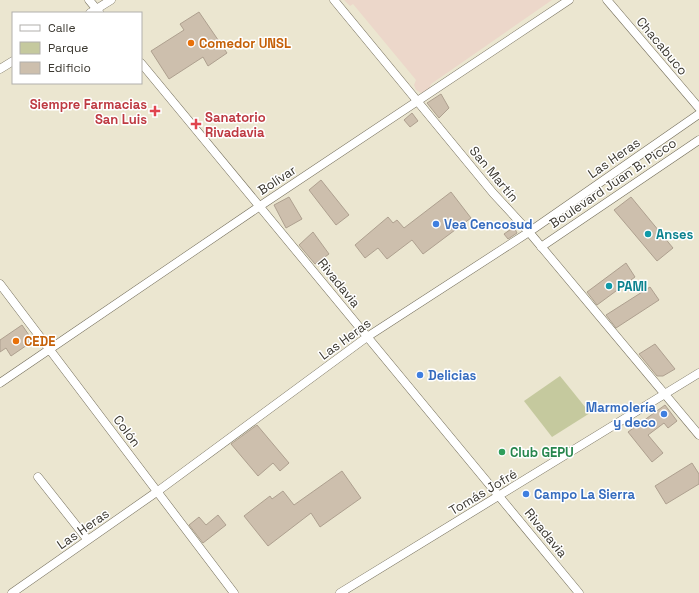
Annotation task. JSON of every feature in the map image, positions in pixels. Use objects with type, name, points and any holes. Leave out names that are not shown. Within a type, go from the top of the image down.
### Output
[{"type":"street","points":[[89,0],[95,12],[111,0]]},
{"type":"street","name":"San Martín","points":[[334,0],[493,193],[529,232],[699,435]]},
{"type":"street","name":"Bolívar","points":[[0,383],[260,206],[569,0]]},
{"type":"street","name":"Chacabuco","points":[[607,0],[699,108]]},
{"type":"street","points":[[0,69],[12,62]]},
{"type":"street","name":"Rivadavia","points":[[142,63],[579,593]]},
{"type":"street","name":"Las Heras","points":[[12,593],[87,539],[158,491],[367,337],[529,232],[699,114]]},
{"type":"street","name":"Boulevard Juan B. Picco","points":[[541,247],[699,140]]},
{"type":"street","name":"Colón","points":[[0,284],[234,593]]},
{"type":"street","name":"Tomás Jofré","points":[[340,593],[699,373]]},
{"type":"street","points":[[38,477],[87,539]]},
{"type":"shaded area","points":[[344,0],[552,0],[431,84],[429,90],[423,94],[416,90],[414,85],[416,80],[353,4],[350,6]]},
{"type":"green space","points":[[560,376],[590,413],[552,437],[524,401]]},
{"type":"building","name":"Comedor UNSL","points":[[199,12],[227,53],[208,66],[203,57],[169,79],[151,51],[184,30],[180,24]]},
{"type":"building","points":[[441,94],[449,108],[439,118],[427,103]]},
{"type":"building","points":[[412,113],[418,121],[410,127],[404,120]]},
{"type":"building","points":[[321,180],[349,215],[336,225],[309,190]]},
{"type":"building","name":"Vea Cencosud","points":[[451,192],[471,218],[423,254],[412,240],[387,259],[378,248],[365,258],[355,245],[388,217],[393,223],[397,220],[404,228]]},
{"type":"building","points":[[289,197],[302,219],[286,228],[274,205]]},
{"type":"building","name":"Anses","points":[[631,197],[673,248],[657,261],[614,210]]},
{"type":"building","points":[[514,227],[517,233],[508,239],[504,234]]},
{"type":"building","points":[[313,232],[329,254],[315,264],[299,245]]},
{"type":"building","name":"PAMI","points":[[626,263],[635,277],[597,305],[587,292]]},
{"type":"building","points":[[650,287],[659,300],[616,328],[606,315]]},
{"type":"building","name":"CEDE","points":[[22,325],[33,341],[11,356],[6,348],[0,352],[0,340]]},
{"type":"building","points":[[655,344],[675,369],[663,376],[657,376],[639,354]]},
{"type":"building","points":[[665,405],[677,421],[668,428],[664,423],[648,435],[663,453],[652,462],[628,432]]},
{"type":"building","points":[[257,425],[289,463],[280,471],[273,463],[258,476],[231,444]]},
{"type":"building","points":[[692,463],[699,474],[699,484],[666,504],[655,486]]},
{"type":"building","points":[[342,471],[361,498],[320,527],[311,513],[268,546],[244,516],[270,496],[272,499],[283,491],[294,505]]},
{"type":"building","points":[[218,515],[226,525],[203,543],[189,525],[199,517],[206,525]]},
{"type":"place","name":"Comedor UNSL","points":[[191,43]]},
{"type":"place","name":"Siempre Farmacias San Luis","points":[[155,111]]},
{"type":"place","name":"Sanatorio Rivadavia","points":[[196,124]]},
{"type":"place","name":"Vea Cencosud","points":[[436,224]]},
{"type":"place","name":"Anses","points":[[648,234]]},
{"type":"place","name":"PAMI","points":[[609,286]]},
{"type":"place","name":"CEDE","points":[[16,341]]},
{"type":"place","name":"Delicias","points":[[420,375]]},
{"type":"place","name":"Marmolería y deco","points":[[664,414]]},
{"type":"place","name":"Club GEPU","points":[[502,452]]},
{"type":"place","name":"Campo La Sierra","points":[[526,494]]}]
